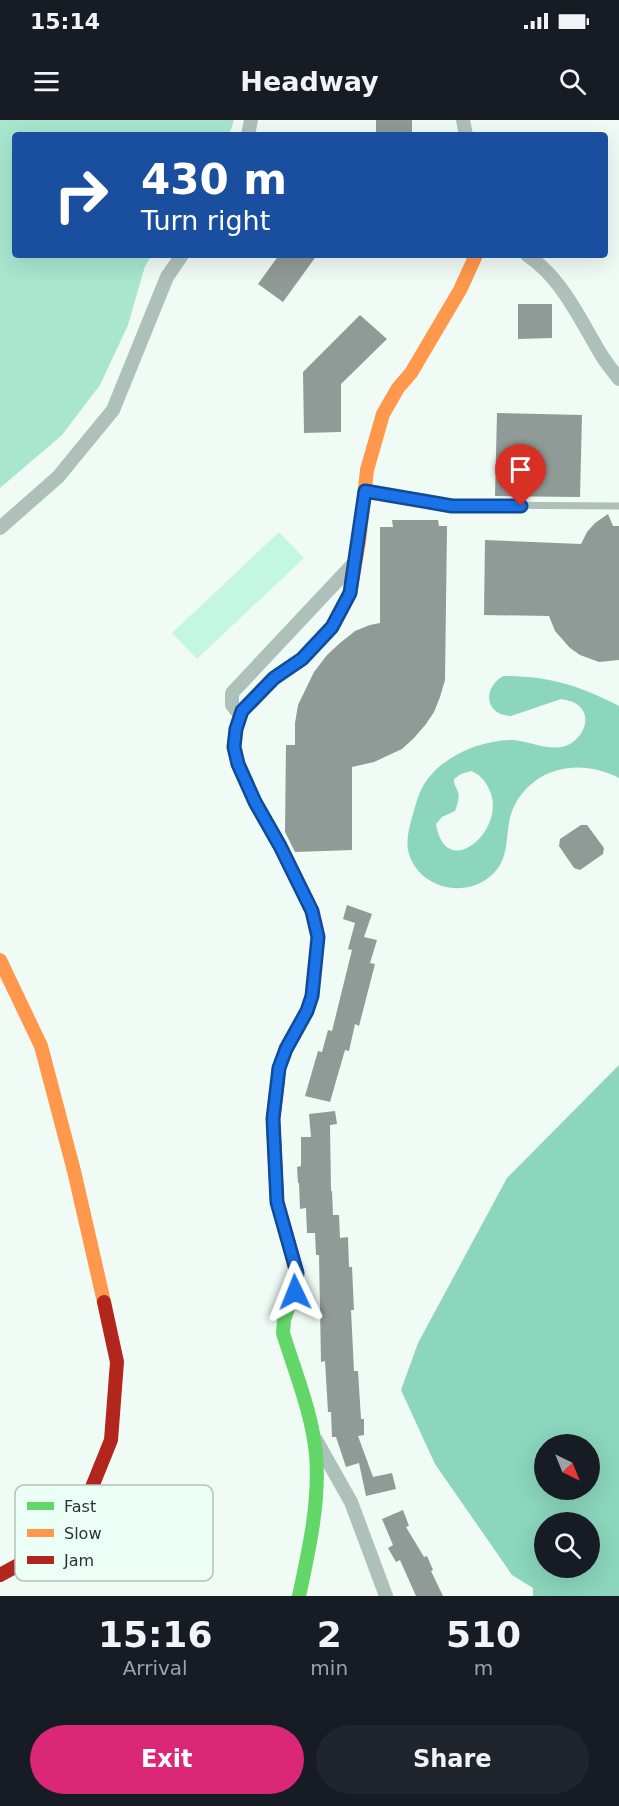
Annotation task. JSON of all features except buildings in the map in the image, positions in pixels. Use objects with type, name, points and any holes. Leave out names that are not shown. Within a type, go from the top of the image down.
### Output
[{"type":"street","points":[[0,528],[58,477],[113,410],[167,277],[180,258]]},
{"type":"street","points":[[299,1596],[308,1558],[315,1497],[316,1462],[313,1436],[283,1333],[284,1320],[295,1292],[297,1273],[277,1202],[273,1119],[279,1068],[312,996],[318,937],[312,911],[255,802],[238,764],[234,747],[236,729],[242,711],[258,693],[274,678],[302,659],[332,627],[350,593],[367,470],[383,414],[398,388],[411,373],[454,301],[475,258]]},
{"type":"street","points":[[531,258],[544,267],[553,278],[619,378]]},
{"type":"street","points":[[240,715],[232,705],[232,693],[355,562]]},
{"type":"street","points":[[0,960],[41,1046],[74,1171],[117,1362],[111,1440],[93,1485]]},
{"type":"street","points":[[313,1436],[351,1502],[386,1596]]},
{"type":"street","points":[[0,1575],[15,1567]]},
{"type":"lane","points":[[365,491],[452,506],[619,506]]},
{"type":"shaded area","points":[[0,120],[234,120],[230,132],[12,132],[12,258],[150,258],[145,266],[128,325],[100,385],[62,435],[0,488]]},
{"type":"shaded area","points":[[279,532],[304,558],[197,659],[172,633]]},
{"type":"shaded area","points":[[503,676],[549,680],[590,692],[619,706],[619,778],[588,768],[558,770],[543,776],[531,784],[520,796],[512,811],[506,848],[498,868],[487,879],[475,885],[461,888],[447,887],[434,883],[422,875],[413,864],[408,850],[411,822],[419,795],[427,780],[446,761],[471,748],[510,740],[554,748],[561,747],[573,742],[584,727],[585,715],[578,705],[561,699],[511,716],[502,715],[496,711],[489,700],[489,694],[496,681]],"holes":[[[474,772],[488,787],[493,803],[491,818],[484,832],[474,843],[463,850],[452,850],[442,842],[436,824],[442,817],[455,811],[459,797],[454,779],[461,774]]]},
{"type":"shaded area","points":[[619,1065],[619,1596],[533,1596],[533,1588],[512,1575],[435,1464],[401,1390],[418,1343],[507,1178]]},
{"type":"traffic: fast","points":[[278,1079],[279,1068],[286,1049],[307,1011],[312,996],[318,937],[312,911],[255,802],[238,764],[234,747],[236,729],[242,711],[274,679],[308,653]]},
{"type":"traffic: fast","points":[[295,1288],[284,1320],[283,1333],[311,1423],[317,1472],[313,1525],[299,1596]]},
{"type":"traffic: slow","points":[[308,653],[332,627],[350,593],[359,542],[367,470],[383,414],[398,388],[411,373],[460,290],[475,258]]},
{"type":"traffic: slow","points":[[0,960],[41,1046],[74,1171],[104,1302]]},
{"type":"traffic: jam","points":[[278,1079],[273,1119],[277,1202],[297,1273],[295,1288]]},
{"type":"traffic: jam","points":[[93,1485],[111,1440],[117,1362],[104,1302]]},
{"type":"traffic: jam","points":[[0,1575],[15,1567]]},
{"type":"route","points":[[295,1292],[297,1273],[277,1202],[273,1119],[279,1068],[312,996],[318,937],[312,911],[280,846],[264,820],[238,764],[234,747],[236,729],[242,711],[258,693],[274,678],[302,659],[332,627],[350,593],[365,491],[452,506],[521,506]]}]
